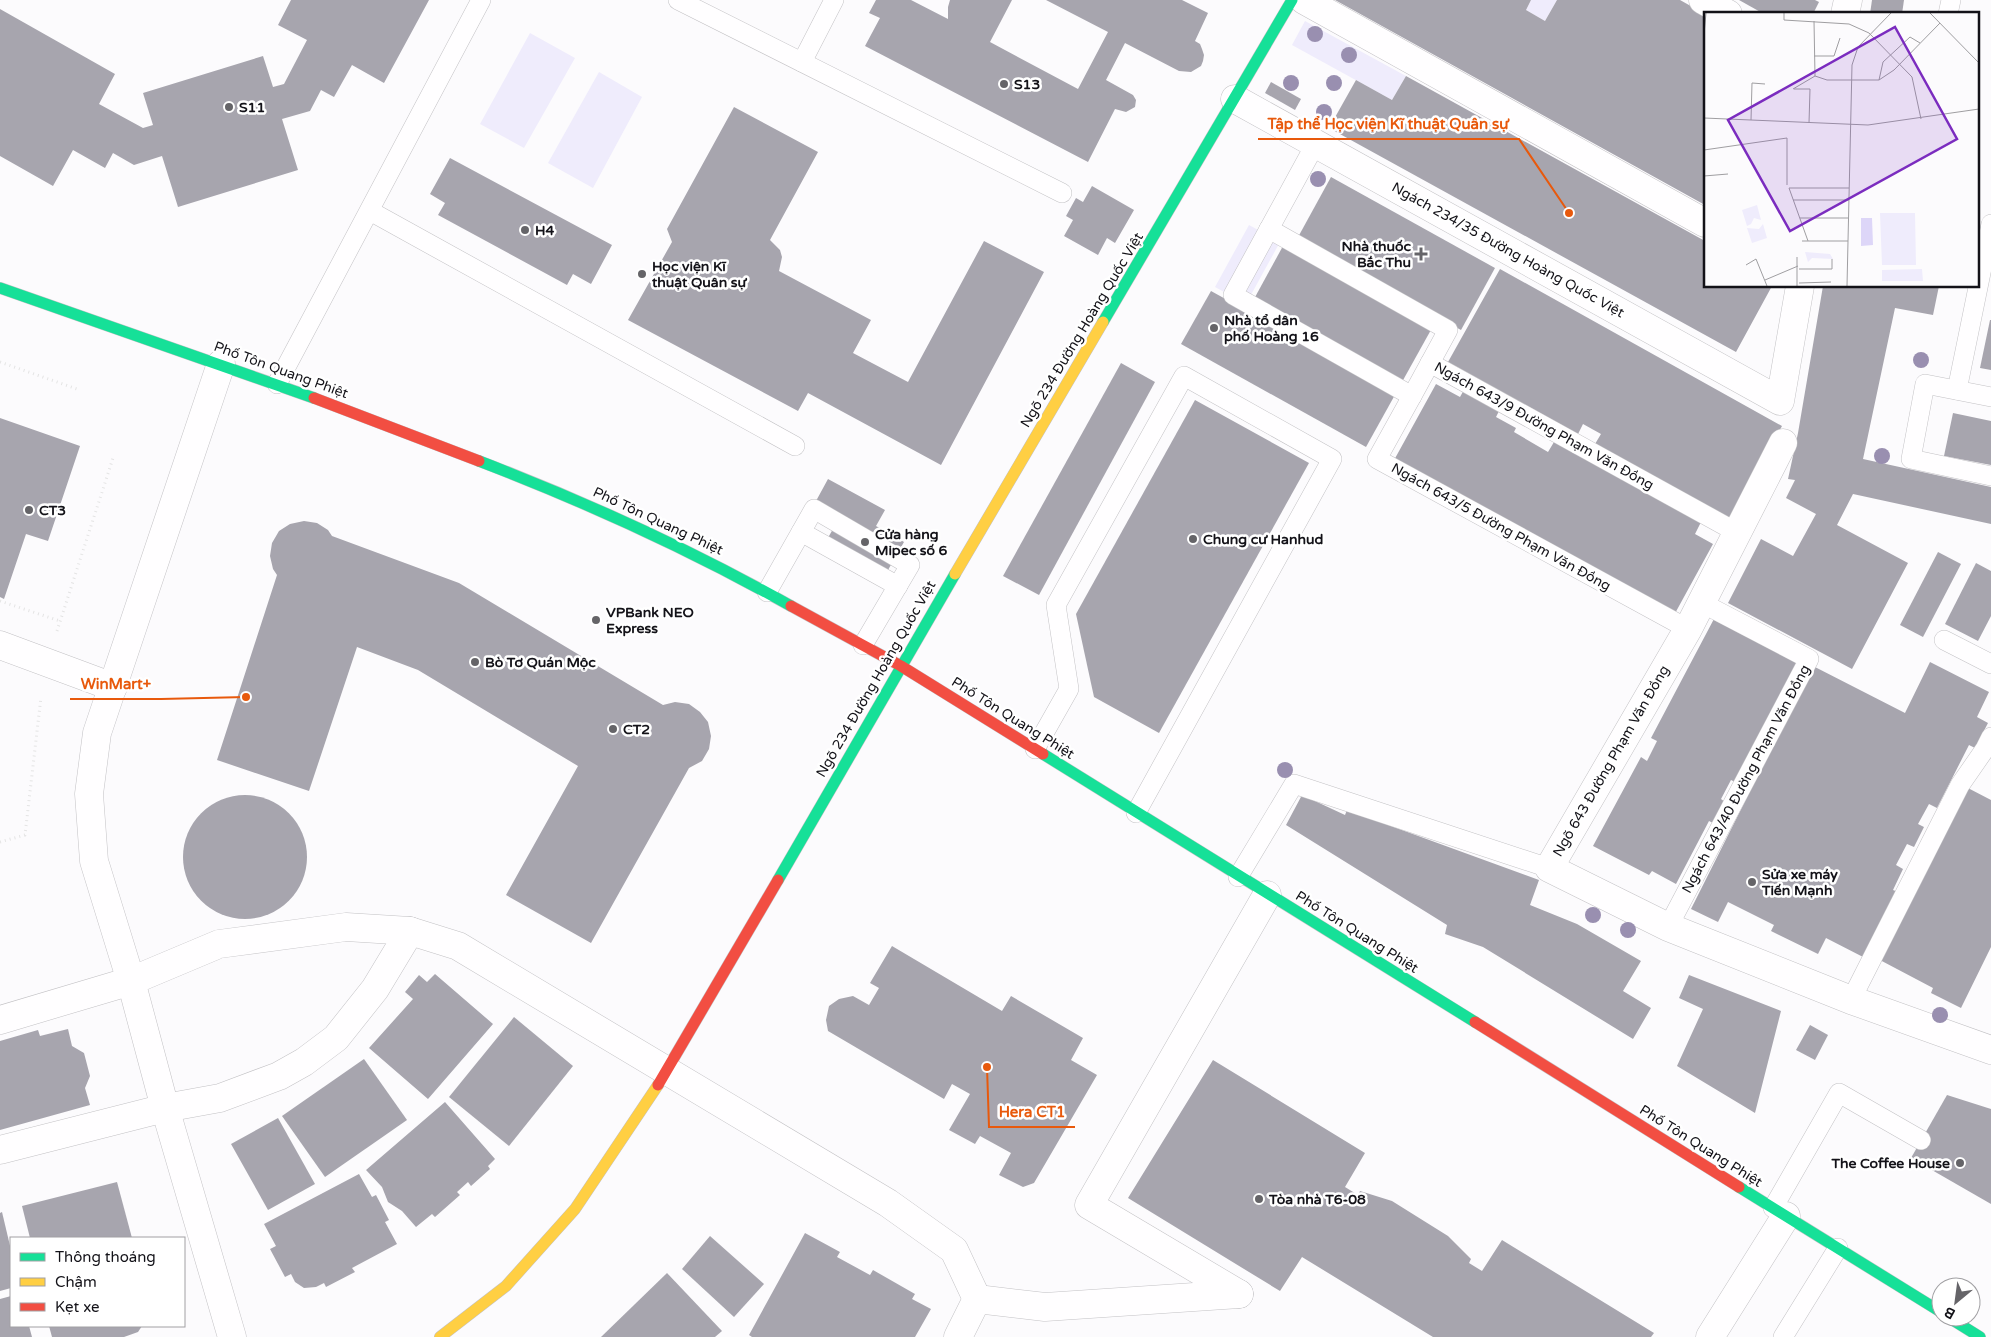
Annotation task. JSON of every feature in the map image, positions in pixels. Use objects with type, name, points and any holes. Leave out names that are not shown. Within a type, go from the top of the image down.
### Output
[{"type":"street","name":"Ngõ 234 Đường Hoàng Quốc Việt","points":[[440,1337],[506,1286],[575,1209],[667,1072],[901,666],[1236,99],[1292,0]]},
{"type":"street","points":[[1304,0],[1704,222]]},
{"type":"street","points":[[1703,0],[1724,12]]},
{"type":"street","name":"Ngách 234/35 Đường Hoàng Quốc Việt","points":[[1236,99],[1780,402],[1800,288]]},
{"type":"street","name":"Phố Tôn Quang Phiệt","points":[[0,288],[278,384],[557,491],[736,575],[901,666],[1931,1306]]},
{"type":"street","points":[[221,364],[97,733],[89,794],[94,861],[131,981],[165,1108],[232,1337]]},
{"type":"street","name":"Ngõ 643 Đường Phạm Văn Đồng","points":[[1784,443],[1688,629],[1549,868],[1668,927],[1851,1000],[1991,1050]]},
{"type":"street","points":[[0,645],[113,687]]},
{"type":"street","points":[[978,1299],[1045,1307],[1239,1294],[1089,1205],[1267,894]]},
{"type":"street","points":[[0,1020],[131,981],[219,944],[346,927],[410,931],[458,946],[888,1203],[954,1250],[978,1299]]},
{"type":"street","points":[[0,1150],[165,1108],[220,1098],[279,1076],[304,1062],[336,1038],[375,989],[410,931]]},
{"type":"street","points":[[1710,1337],[1779,1212]]},
{"type":"street","points":[[958,1337],[978,1299]]},
{"type":"street","points":[[1964,1327],[1980,1337]]},
{"type":"lane","points":[[278,384],[481,0]]},
{"type":"lane","points":[[678,0],[1062,193]]},
{"type":"lane","points":[[802,62],[834,0]]},
{"type":"lane","points":[[1316,143],[1233,295],[1412,396]]},
{"type":"lane","points":[[370,211],[795,446]]},
{"type":"lane","points":[[1978,287],[1991,224]]},
{"type":"lane","points":[[1269,229],[1448,330],[1430,363]]},
{"type":"lane","points":[[1957,390],[1978,288]]},
{"type":"lane","name":"Ngách 643/9 Đường Phạm Văn Đồng","points":[[1412,396],[1430,363],[1738,533]]},
{"type":"lane","points":[[1035,749],[1069,689],[1056,605],[1184,376],[1332,459],[1136,813]]},
{"type":"lane","points":[[1991,397],[1925,384],[1911,459],[1991,476]]},
{"type":"lane","name":"Ngách 643/5 Đường Phạm Văn Đồng","points":[[1412,396],[1377,458],[1688,629]]},
{"type":"lane","points":[[767,592],[814,509],[910,565],[863,645]]},
{"type":"lane","points":[[801,532],[898,586]]},
{"type":"lane","name":"Ngách 643/40 Đường Phạm Văn Đồng","points":[[1668,927],[1809,659],[1702,603]]},
{"type":"lane","points":[[1944,640],[1991,664]]},
{"type":"lane","points":[[1851,1000],[1960,785],[1991,737]]},
{"type":"lane","points":[[1238,877],[1294,784],[1549,868]]},
{"type":"lane","points":[[1779,1212],[1840,1093],[1921,1140]]},
{"type":"lane","points":[[1785,1336],[1838,1248]]},
{"type":"path","points":[[0,362],[77,389]]},
{"type":"path","points":[[0,842],[24,835],[46,662],[114,455]]},
{"type":"path","points":[[0,601],[60,621]]},
{"type":"shaded area","points":[[1531,0],[1557,0],[1545,21],[1526,10]]},
{"type":"shaded area","points":[[1305,21],[1406,76],[1392,100],[1292,45]]},
{"type":"shaded area","points":[[530,33],[575,58],[524,148],[480,124]]},
{"type":"shaded area","points":[[599,72],[642,97],[593,188],[548,163]]},
{"type":"shaded area","points":[[1249,225],[1280,242],[1246,304],[1215,287]]},
{"type":"building","name":"S11","points":[[291,0],[429,0],[384,83],[352,65],[334,97],[321,90],[310,111],[282,119],[298,170],[178,207],[162,156],[134,165],[113,153],[105,168],[73,150],[53,186],[0,156],[0,9],[115,74],[99,104],[143,128],[153,125],[143,93],[263,56],[273,87],[284,84],[307,40],[278,25]]},
{"type":"building","name":"S13","points":[[876,0],[911,0],[948,19],[950,0],[1012,0],[990,42],[1078,89],[1108,32],[1046,0],[1182,0],[1208,13],[1195,41],[1200,44],[1202,49],[1203,61],[1201,66],[1191,72],[1179,71],[1125,43],[1106,80],[1133,95],[1136,100],[1135,107],[1126,112],[1115,109],[1088,162],[865,46],[880,18],[869,13]]},
{"type":"building","points":[[1335,0],[1531,0],[1526,10],[1545,21],[1557,0],[1680,0],[1704,13],[1704,204]]},
{"type":"building","points":[[1739,0],[1815,0],[1819,2],[1814,12],[1760,12]]},
{"type":"building","points":[[1872,0],[1904,0],[1902,12],[1870,12]]},
{"type":"building","points":[[1406,76],[1704,240],[1704,288],[1771,288],[1736,352],[1329,128],[1356,80],[1392,100]]},
{"type":"building","points":[[1271,82],[1301,99],[1295,110],[1265,93]]},
{"type":"building","points":[[734,107],[818,152],[770,240],[780,250],[782,257],[779,271],[871,320],[853,353],[908,382],[984,241],[1044,272],[941,465],[808,393],[798,411],[628,320],[672,242],[667,229]]},
{"type":"building","name":"H4","points":[[450,158],[612,245],[591,284],[573,274],[567,285],[438,215],[445,203],[430,194]]},
{"type":"building","points":[[1331,177],[1495,268],[1461,330],[1297,239]]},
{"type":"building","points":[[1092,186],[1134,210],[1115,243],[1107,238],[1098,255],[1064,236],[1073,220],[1066,216],[1076,198],[1083,202]]},
{"type":"building","points":[[1283,246],[1432,328],[1402,382],[1254,299]]},
{"type":"building","points":[[1500,269],[1782,426],[1730,519],[1595,444],[1601,434],[1583,424],[1578,434],[1448,362]]},
{"type":"building","points":[[1823,288],[1939,288],[1933,315],[1895,308],[1863,459],[1991,487],[1991,524],[1853,494],[1837,525],[1908,563],[1852,669],[1728,603],[1761,539],[1793,556],[1816,514],[1786,498],[1795,480],[1788,479],[1798,433]]},
{"type":"building","points":[[1211,291],[1396,393],[1366,447],[1181,344]]},
{"type":"building","points":[[1991,320],[1991,370],[1980,368]]},
{"type":"building","points":[[1121,363],[1155,382],[1039,595],[1003,576]]},
{"type":"building","points":[[1436,384],[1460,397],[1465,388],[1499,411],[1496,417],[1516,428],[1514,432],[1548,452],[1554,442],[1701,522],[1695,534],[1713,544],[1673,617],[1393,462]]},
{"type":"building","name":"Chung cư Hanhud","points":[[1195,400],[1309,463],[1159,733],[1094,697],[1076,614]]},
{"type":"building","points":[[1953,413],[1991,421],[1991,465],[1944,456]]},
{"type":"building","name":"CT3","points":[[0,418],[80,446],[48,541],[26,534],[4,599],[0,597]]},
{"type":"building","points":[[828,479],[885,510],[876,526],[904,542],[880,584],[821,550],[841,515],[816,501]]},
{"type":"building","name":"CT2","points":[[304,521],[317,523],[328,530],[332,536],[459,583],[663,705],[675,702],[689,704],[700,712],[708,722],[711,736],[709,749],[702,761],[689,768],[591,943],[506,895],[578,766],[418,670],[357,647],[309,791],[217,760],[277,575],[273,569],[270,556],[272,543],[279,531],[290,524]]},
{"type":"building","points":[[1938,552],[1961,564],[1923,637],[1900,625]]},
{"type":"building","points":[[1976,563],[1991,571],[1991,616],[1978,641],[1945,624]]},
{"type":"building","points":[[1715,617],[1799,661],[1735,782],[1731,780],[1721,799],[1725,802],[1713,823],[1709,821],[1676,884],[1652,871],[1649,875],[1593,846],[1641,757],[1647,761],[1657,741],[1651,738]]},
{"type":"building","points":[[1930,662],[1989,692],[1977,717],[1988,723],[1975,748],[1969,745],[1937,808],[1929,804],[1918,824],[1924,827],[1914,847],[1907,844],[1896,865],[1903,869],[1893,890],[1898,892],[1865,958],[1826,938],[1818,954],[1771,931],[1774,925],[1728,902],[1718,922],[1691,909],[1813,666],[1905,713]]},
{"type":"building","points":[[1966,787],[1991,800],[1991,947],[1961,1008],[1931,993],[1933,988],[1878,959]]},
{"type":"building","points":[[245,795],[269,800],[289,813],[302,833],[307,857],[302,881],[289,901],[269,914],[245,919],[221,914],[201,901],[188,881],[183,857],[188,833],[201,813],[221,800]]},
{"type":"building","points":[[1302,795],[1345,815],[1347,810],[1539,880],[1530,905],[1577,924],[1641,961],[1623,991],[1651,1008],[1633,1039],[1483,947],[1445,934],[1447,925],[1286,825]]},
{"type":"building","points":[[892,946],[1002,1011],[1011,996],[1083,1038],[1071,1060],[1097,1075],[1034,1183],[1023,1187],[999,1175],[1011,1153],[980,1136],[975,1144],[949,1130],[970,1094],[952,1084],[944,1099],[828,1031],[826,1020],[829,1006],[839,999],[853,996],[869,1005],[879,988],[870,983]]},
{"type":"building","points":[[435,974],[493,1024],[428,1099],[369,1048],[413,999],[405,992],[419,975],[427,982]]},
{"type":"building","points":[[1689,975],[1781,1011],[1755,1113],[1677,1066],[1703,1009],[1679,998]]},
{"type":"building","points":[[514,1017],[573,1066],[509,1146],[449,1097]]},
{"type":"building","points":[[1810,1025],[1828,1035],[1815,1060],[1796,1050]]},
{"type":"building","points":[[68,1029],[72,1046],[84,1053],[90,1076],[85,1088],[90,1105],[0,1130],[0,1041],[38,1030],[40,1036]]},
{"type":"building","points":[[364,1059],[407,1120],[325,1177],[282,1116]]},
{"type":"building","name":"Tòa nhà T6-08","points":[[1213,1060],[1365,1153],[1345,1187],[1358,1195],[1360,1191],[1392,1201],[1448,1236],[1471,1259],[1469,1263],[1482,1271],[1502,1240],[1654,1333],[1651,1337],[1433,1337],[1302,1257],[1280,1291],[1128,1198]]},
{"type":"building","points":[[1947,1095],[1991,1109],[1991,1204],[1911,1158]]},
{"type":"building","points":[[445,1102],[495,1159],[488,1166],[490,1169],[471,1186],[468,1182],[457,1192],[460,1195],[435,1217],[432,1214],[416,1227],[402,1211],[388,1202],[382,1187],[366,1170]]},
{"type":"building","points":[[278,1118],[315,1184],[268,1210],[231,1144]]},
{"type":"building","points":[[359,1174],[372,1197],[376,1195],[389,1220],[385,1222],[397,1244],[352,1268],[355,1272],[326,1287],[324,1283],[316,1287],[304,1288],[295,1282],[291,1274],[285,1277],[270,1249],[276,1246],[264,1224]]},
{"type":"building","points":[[117,1182],[132,1237],[30,1237],[22,1206]]},
{"type":"building","points":[[2,1212],[10,1246],[10,1288],[0,1291],[0,1213]]},
{"type":"building","points":[[805,1233],[840,1252],[837,1257],[870,1275],[873,1270],[915,1294],[912,1299],[931,1309],[915,1337],[752,1337],[749,1335]]},
{"type":"building","points":[[710,1236],[764,1284],[734,1317],[682,1269]]},
{"type":"building","points":[[667,1273],[722,1331],[715,1337],[601,1337]]},
{"type":"building","points":[[10,1296],[10,1327],[29,1327],[32,1337],[0,1337],[0,1299]]},
{"type":"building","points":[[49,1327],[141,1327],[138,1332],[124,1337],[52,1337]]},
{"type":"traffic: fast","points":[[1103,322],[1292,0]]},
{"type":"traffic: fast","points":[[0,288],[314,398]]},
{"type":"traffic: fast","points":[[479,461],[559,493],[677,546],[791,606]]},
{"type":"traffic: fast","points":[[778,880],[955,574]]},
{"type":"traffic: fast","points":[[1043,754],[1475,1022]]},
{"type":"traffic: fast","points":[[1739,1187],[1931,1306]]},
{"type":"traffic: fast","points":[[1964,1327],[1980,1337]]},
{"type":"traffic: slow","points":[[955,574],[1103,322]]},
{"type":"traffic: slow","points":[[440,1337],[506,1286],[575,1209],[658,1085]]},
{"type":"traffic: jam","points":[[314,398],[479,461]]},
{"type":"traffic: jam","points":[[791,606],[901,666],[1043,754]]},
{"type":"traffic: jam","points":[[658,1085],[778,880]]},
{"type":"traffic: jam","points":[[1475,1022],[1739,1187]]},
{"type":"place","name":"S13","points":[[1004,84]]},
{"type":"place","name":"S11","points":[[229,107]]},
{"type":"place","name":"Tập thể Học viện Kĩ thuật Quân sự","points":[[1569,213]]},
{"type":"place","name":"H4","points":[[525,230]]},
{"type":"place","name":"Nhà thuốc Bắc Thu","points":[[1421,254]]},
{"type":"place","name":"Học viện Kĩ thuật Quân sự","points":[[642,274]]},
{"type":"place","name":"Nhà tổ dân phố Hoàng 16","points":[[1214,328]]},
{"type":"place","name":"CT3","points":[[29,510]]},
{"type":"place","name":"Chung cư Hanhud","points":[[1193,539]]},
{"type":"place","name":"Cửa hàng Mipec số 6","points":[[865,542]]},
{"type":"place","name":"VPBank NEO Express","points":[[596,620]]},
{"type":"place","name":"Bò Tơ Quán Mộc","points":[[475,662]]},
{"type":"place","name":"WinMart+","points":[[246,697]]},
{"type":"place","name":"CT2","points":[[613,729]]},
{"type":"place","name":"Sửa xe máy Tiến Mạnh","points":[[1752,882]]},
{"type":"place","name":"Hera CT1","points":[[987,1067]]},
{"type":"place","name":"The Coffee House","points":[[1960,1163]]},
{"type":"place","name":"Tòa nhà T6-08","points":[[1259,1199]]}]
